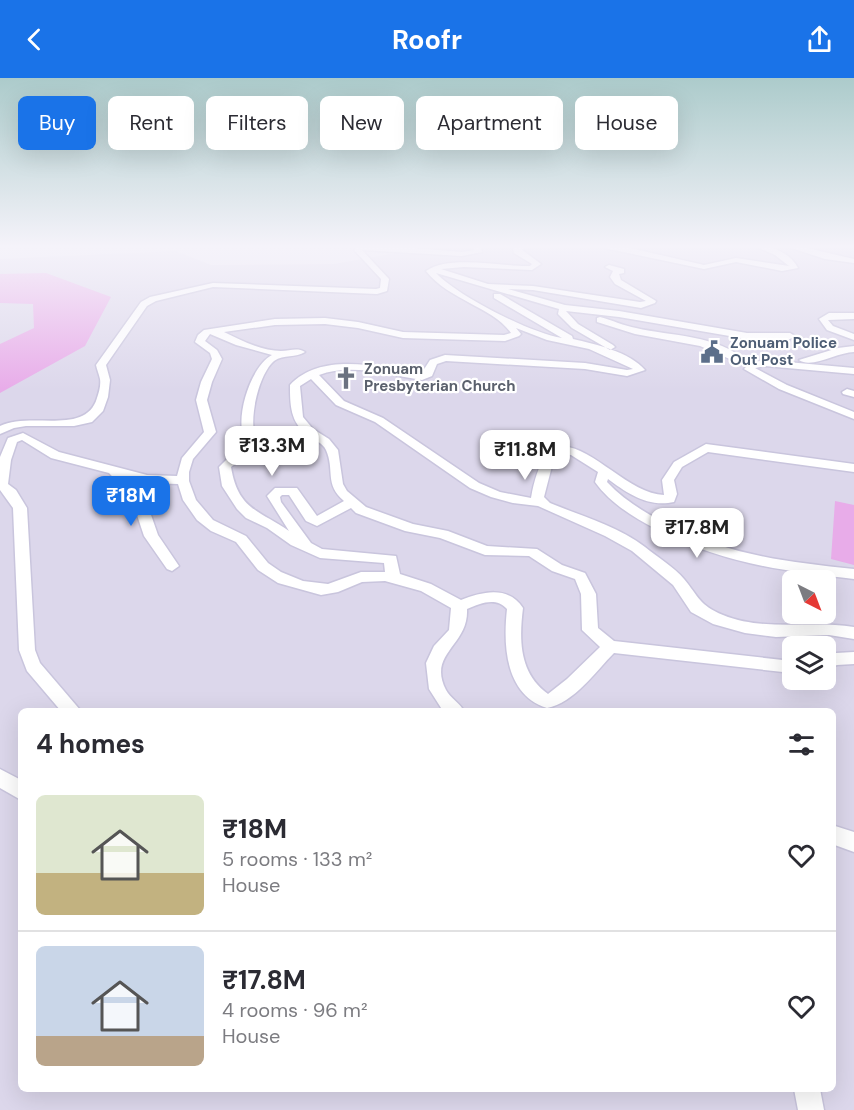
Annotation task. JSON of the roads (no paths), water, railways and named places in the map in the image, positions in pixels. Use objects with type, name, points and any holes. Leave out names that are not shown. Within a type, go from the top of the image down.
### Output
[{"type":"street","points":[[0,431],[7,425],[22,422],[69,424],[95,416],[102,404],[105,381],[101,365],[144,304],[153,298],[175,293]]},
{"type":"street","points":[[456,293],[549,339],[576,342]]},
{"type":"street","points":[[495,293],[576,342],[638,366],[640,370],[627,373],[585,366],[445,358],[433,362],[428,374],[422,377],[355,366],[312,374],[295,385],[295,404],[298,417],[309,431],[325,441],[332,450],[337,484],[361,510],[373,515],[416,530],[443,534],[477,548],[532,552],[557,568],[580,576],[588,589],[591,609],[590,630],[610,647],[782,667]]},
{"type":"street","points":[[513,293],[636,331],[659,333],[717,348],[746,364],[760,377],[854,416]]},
{"type":"street","points":[[565,293],[641,305],[652,301],[639,293]]},
{"type":"street","points":[[620,352],[574,326],[561,312],[567,308],[619,314],[747,336],[790,336]]},
{"type":"street","points":[[854,316],[829,316],[823,319],[830,328],[854,337]]},
{"type":"street","points":[[459,606],[431,589],[393,578],[362,577],[331,591],[314,590],[280,578],[258,562],[245,543],[237,536],[210,525],[195,508],[182,480],[188,456],[210,433],[211,426],[202,407],[202,398],[217,359],[214,352],[200,342],[203,335],[214,331],[275,322],[325,321],[404,335],[505,338],[515,336],[515,331],[504,318]]},
{"type":"street","points":[[214,331],[239,343],[280,354],[300,352]]},
{"type":"street","points":[[746,364],[747,358],[813,359],[840,349],[854,349]]},
{"type":"street","points":[[280,354],[262,371],[255,382],[250,398],[249,436],[260,451],[238,456],[229,461],[225,467],[225,475],[233,495],[251,515],[305,547],[320,553],[392,559],[393,578]]},
{"type":"street","points":[[746,364],[765,363],[854,371]]},
{"type":"street","points":[[312,374],[342,404],[379,420],[457,475],[518,501],[540,502],[610,533],[637,548],[669,573],[683,589],[688,600],[707,614],[745,627],[776,631],[829,629],[854,633]]},
{"type":"street","points":[[69,708],[33,666],[27,650],[20,508],[18,502],[1,483],[5,460],[12,440],[23,436],[55,455],[147,479],[182,480]]},
{"type":"street","points":[[540,502],[537,497],[538,490],[549,458],[561,450],[570,448],[578,451],[604,472],[646,497],[662,501],[669,498],[669,477],[678,465],[706,448],[854,468]]},
{"type":"street","points":[[111,469],[129,487],[143,512],[151,536],[172,567]]},
{"type":"street","points":[[604,472],[601,482],[619,502],[652,521],[690,538],[756,562],[854,574]]},
{"type":"street","points":[[305,547],[301,537],[275,502],[273,496],[276,493],[293,490],[311,518],[317,522],[352,502]]},
{"type":"street","points":[[459,606],[484,596],[504,598],[511,602],[515,608],[513,626],[518,673],[528,688],[554,706],[563,691],[610,647]]},
{"type":"street","points":[[452,708],[439,694],[433,681],[433,666],[435,658],[452,640],[457,629],[460,621],[459,606]]},
{"type":"street","points":[[836,659],[854,658]]},
{"type":"street","points":[[0,777],[18,789]]},
{"type":"street","points":[[836,835],[854,842]]},
{"type":"street","points":[[808,1092],[811,1110]]},
{"type":"place","name":"Zonuam Police Out Post","points":[[712,352]]},
{"type":"place","name":"Zonuam Presbyterian Church","points":[[346,378]]}]
